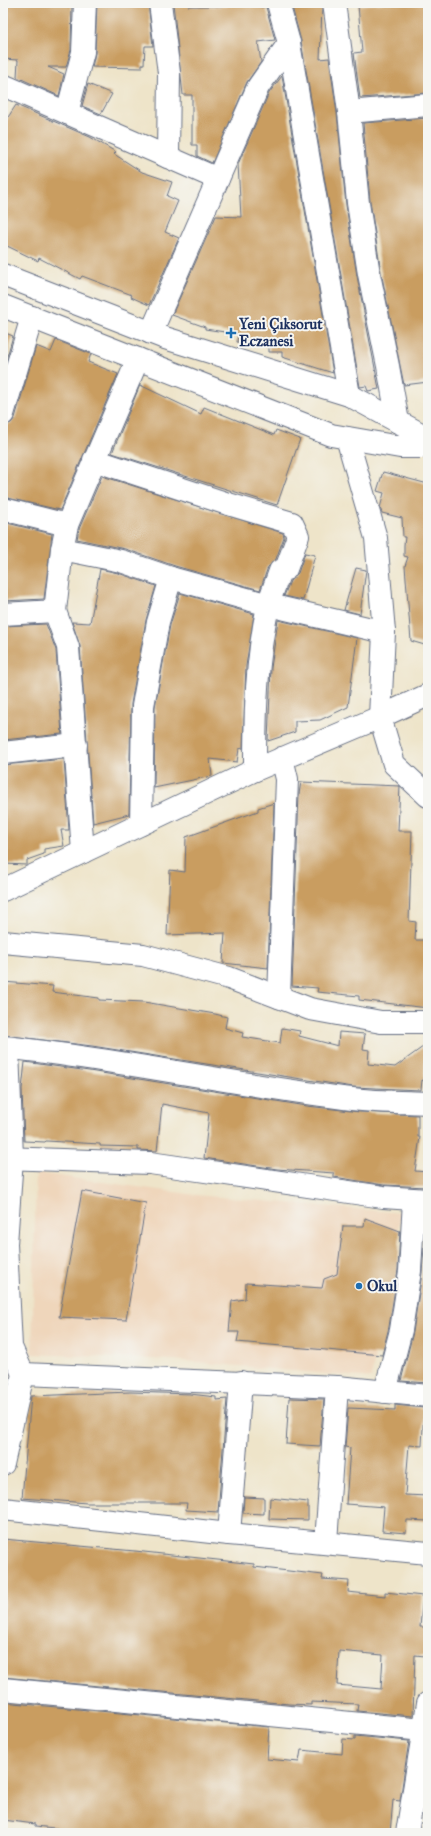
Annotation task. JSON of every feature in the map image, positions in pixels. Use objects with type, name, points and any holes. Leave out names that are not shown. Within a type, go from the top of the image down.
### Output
[{"type":"street","points":[[68,113],[83,52],[85,3]]},
{"type":"street","points":[[160,3],[169,73],[168,157]]},
{"type":"street","points":[[278,3],[289,43],[349,395]]},
{"type":"street","points":[[334,3],[349,112],[358,203],[369,274],[398,422]]},
{"type":"street","points":[[151,333],[258,87],[289,43]]},
{"type":"street","points":[[3,86],[218,179]]},
{"type":"street","points":[[349,112],[428,105]]},
{"type":"street","points":[[3,275],[151,333],[349,395],[428,438]]},
{"type":"street","points":[[3,306],[332,435],[400,447],[428,447]]},
{"type":"street","points":[[3,414],[32,317]]},
{"type":"street","points":[[83,852],[68,647],[55,611],[62,549],[67,525],[138,359]]},
{"type":"street","points":[[347,438],[376,538],[384,632],[380,717],[394,764],[428,796]]},
{"type":"street","points":[[94,460],[225,503],[292,523],[298,536],[286,569],[280,571],[269,605],[259,657],[255,705],[254,770]]},
{"type":"street","points":[[3,509],[67,525]]},
{"type":"street","points":[[62,549],[121,561],[171,578],[269,605],[384,632]]},
{"type":"street","points":[[141,824],[143,706],[158,622],[171,578]]},
{"type":"street","points":[[3,614],[55,611]]},
{"type":"street","points":[[3,890],[254,770],[380,717],[428,694]]},
{"type":"street","points":[[3,753],[76,745]]},
{"type":"street","points":[[279,997],[287,779],[282,758]]},
{"type":"street","points":[[3,942],[143,955],[229,978],[310,1009],[381,1022],[428,1022]]},
{"type":"street","points":[[3,1464],[23,1374],[7,1347],[5,1244],[8,1158],[5,1048],[100,1058],[215,1079],[354,1099],[428,1103]]},
{"type":"street","points":[[8,1158],[150,1164],[383,1197],[421,1200],[401,1330],[385,1392]]},
{"type":"street","points":[[23,1374],[241,1382],[428,1396]]},
{"type":"street","points":[[229,1534],[241,1382]]},
{"type":"street","points":[[326,1542],[337,1388]]},
{"type":"street","points":[[3,1509],[229,1534],[326,1542],[428,1553]]},
{"type":"street","points":[[3,1689],[423,1730]]},
{"type":"street","points":[[407,1833],[428,1707]]},
{"type":"shaded area","points":[[36,1173],[196,1195],[401,1213],[371,1378],[174,1360],[32,1354]]},
{"type":"building","points":[[5,3],[72,3],[71,50],[66,67],[48,67],[64,74],[59,96],[17,77],[18,60],[3,59]]},
{"type":"building","points":[[97,3],[141,6],[141,3],[148,3],[153,46],[145,46],[144,64],[142,64],[142,68],[92,67],[95,53]]},
{"type":"building","points":[[173,3],[188,3],[188,6],[226,6],[226,3],[260,3],[260,7],[266,7],[275,40],[258,42],[261,62],[247,82],[212,163],[197,156],[197,145],[192,145],[192,95],[183,95]]},
{"type":"building","points":[[428,3],[428,93],[360,98],[354,53],[362,52],[358,5]]},
{"type":"building","points":[[292,7],[322,7],[320,59],[329,58],[337,113],[346,205],[357,276],[379,389],[368,391],[366,386],[360,387],[301,41]]},
{"type":"building","points":[[282,76],[333,373],[282,357],[282,352],[269,352],[269,346],[258,346],[237,342],[238,334],[205,329],[205,327],[172,315],[216,216],[241,217],[238,164],[269,93]]},
{"type":"building","points":[[88,84],[112,94],[101,114],[82,106]]},
{"type":"building","points":[[16,105],[90,137],[116,152],[114,154],[142,172],[172,182],[167,196],[178,201],[165,232],[179,238],[149,305],[131,297],[132,295],[82,276],[80,279],[39,258],[38,261],[3,244],[3,125]]},
{"type":"building","points":[[428,118],[428,382],[404,385],[381,272],[370,201],[363,123]]},
{"type":"building","points":[[3,332],[13,336],[3,370]]},
{"type":"building","points":[[56,340],[91,354],[88,362],[118,374],[60,510],[3,497],[3,426],[11,423],[15,418],[36,346],[51,352]]},
{"type":"building","points":[[140,385],[201,414],[204,407],[274,435],[276,430],[300,439],[277,505],[112,453]]},
{"type":"building","points":[[383,472],[428,484],[428,646],[411,641],[405,566],[408,557],[404,556],[405,537],[403,537],[402,518],[382,513],[380,508],[384,493],[377,491]]},
{"type":"building","points":[[102,476],[283,533],[284,537],[276,559],[268,567],[260,590],[175,566],[125,549],[77,539],[79,529]]},
{"type":"building","points":[[3,522],[52,534],[44,599],[3,601]]},
{"type":"building","points":[[305,553],[315,555],[303,600],[284,596],[290,581],[298,573]]},
{"type":"building","points":[[356,568],[366,570],[360,614],[344,610]]},
{"type":"building","points":[[100,569],[118,573],[156,586],[146,620],[131,704],[129,814],[93,823],[80,646],[72,622],[90,623]]},
{"type":"building","points":[[180,593],[254,614],[246,666],[243,748],[239,749],[237,762],[210,759],[212,776],[154,788],[155,707],[170,625]]},
{"type":"building","points":[[278,620],[357,638],[348,707],[320,720],[295,721],[295,732],[268,741],[271,668]]},
{"type":"building","points":[[46,624],[56,650],[62,734],[3,740],[3,626]]},
{"type":"building","points":[[64,759],[69,830],[61,830],[64,846],[44,849],[44,854],[27,860],[27,865],[3,864],[3,765]]},
{"type":"building","points":[[301,782],[400,786],[398,831],[412,831],[409,921],[416,922],[415,940],[428,940],[428,1008],[359,1000],[359,996],[317,992],[318,988],[292,986],[299,794]]},
{"type":"building","points":[[274,803],[268,968],[223,963],[225,933],[167,935],[170,870],[185,872],[186,837],[258,811],[258,808]]},
{"type":"building","points":[[3,982],[53,986],[52,992],[99,998],[99,1000],[144,1002],[215,1014],[227,1017],[225,1028],[243,1033],[242,1037],[280,1043],[282,1028],[300,1031],[299,1036],[338,1046],[339,1032],[365,1034],[363,1049],[369,1050],[368,1064],[395,1067],[427,1044],[424,1081],[422,1080],[421,1090],[353,1087],[92,1046],[3,1035]]},
{"type":"building","points":[[25,1062],[307,1106],[360,1112],[418,1115],[418,1137],[420,1137],[415,1171],[428,1172],[427,1187],[384,1185],[334,1177],[334,1173],[277,1169],[204,1158],[209,1113],[162,1104],[157,1151],[138,1150],[138,1147],[100,1146],[100,1144],[24,1141],[22,1089]]},
{"type":"building","points":[[82,1191],[146,1203],[126,1320],[59,1317]]},
{"type":"building","name":"Okul","points":[[365,1218],[400,1231],[398,1270],[389,1327],[382,1355],[237,1342],[239,1332],[229,1332],[232,1301],[245,1299],[246,1283],[322,1288],[324,1279],[337,1274],[343,1226],[364,1226]]},
{"type":"building","points":[[424,1248],[428,1249],[428,1383],[401,1381],[413,1332],[422,1273]]},
{"type":"building","points":[[130,1392],[190,1394],[216,1397],[216,1400],[227,1399],[218,1512],[186,1510],[187,1503],[87,1503],[22,1498],[31,1396]]},
{"type":"building","points":[[289,1398],[324,1399],[320,1446],[286,1444]]},
{"type":"building","points":[[395,1405],[424,1408],[422,1446],[409,1445],[405,1495],[428,1496],[428,1521],[407,1520],[406,1533],[382,1531],[384,1507],[346,1504],[350,1448],[345,1447],[348,1408],[395,1410]]},
{"type":"building","points":[[244,1497],[264,1498],[264,1514],[243,1513]]},
{"type":"building","points":[[270,1498],[308,1502],[308,1520],[269,1519]]},
{"type":"building","points":[[3,1539],[254,1564],[254,1567],[323,1575],[322,1579],[349,1581],[348,1592],[385,1596],[385,1592],[423,1596],[420,1627],[427,1627],[425,1656],[415,1655],[413,1716],[357,1711],[358,1704],[311,1702],[311,1705],[289,1704],[3,1677]],"holes":[[[339,1651],[383,1655],[381,1689],[337,1685]]]},
{"type":"building","points":[[3,1702],[269,1727],[267,1759],[299,1762],[301,1750],[342,1754],[343,1739],[355,1740],[355,1736],[409,1741],[400,1801],[393,1800],[390,1833],[74,1833],[74,1830],[35,1826],[35,1824],[3,1820]]},
{"type":"place","name":"Yeni Çıksorut Eczanesi","points":[[231,333]]},
{"type":"place","name":"Okul","points":[[359,1286]]}]
